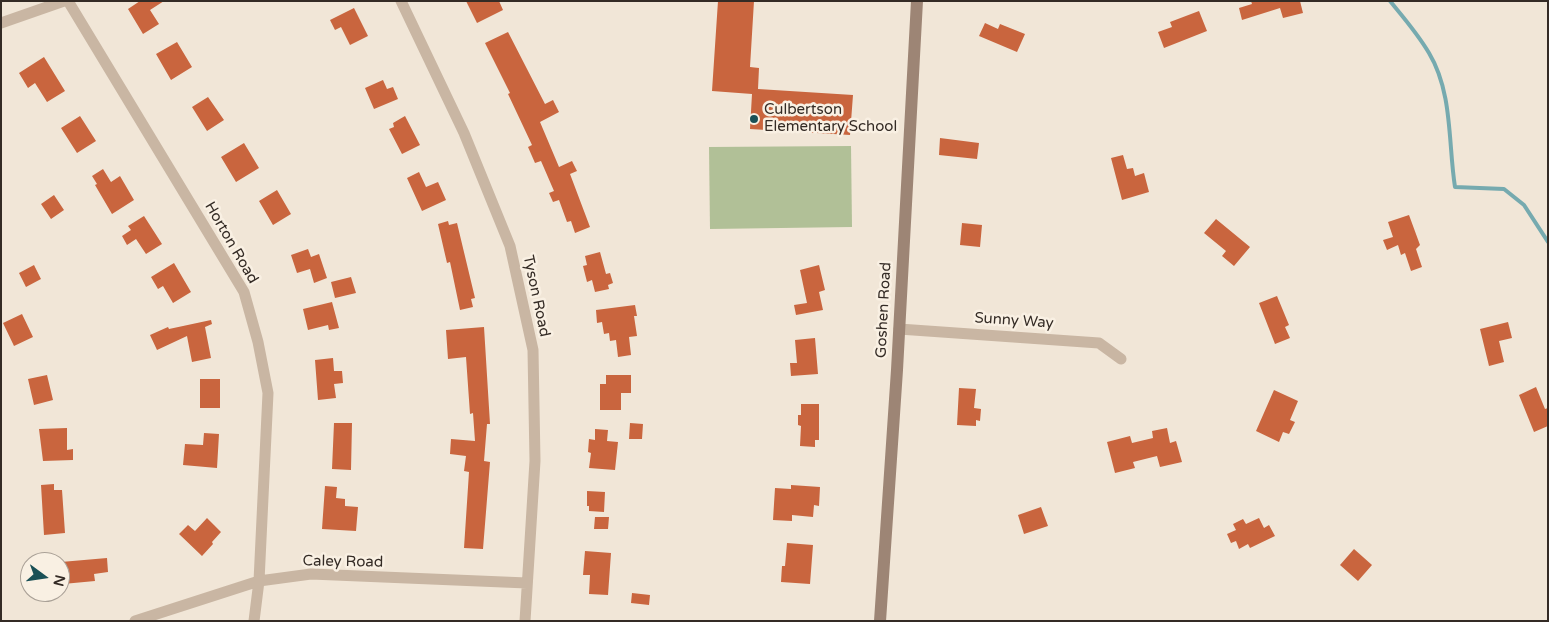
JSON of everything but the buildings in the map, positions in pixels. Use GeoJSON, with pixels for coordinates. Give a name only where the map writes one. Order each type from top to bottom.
{"type":"FeatureCollection","features":[{"type":"Feature","properties":{"kind":"street"},"geometry":{"type":"LineString","coordinates":[[1,22],[64,1]]}},
{"type":"Feature","properties":{"kind":"street","name":"Horton Road"},"geometry":{"type":"LineString","coordinates":[[68,1],[244,292],[258,342],[268,393],[259,581],[254,621]]}},
{"type":"Feature","properties":{"kind":"street","name":"Tyson Road"},"geometry":{"type":"LineString","coordinates":[[401,1],[464,134],[510,246],[531,340],[533,350],[535,461],[525,621]]}},
{"type":"Feature","properties":{"kind":"street","name":"Goshen Road"},"geometry":{"type":"LineString","coordinates":[[880,621],[899,329],[917,1]]}},
{"type":"Feature","properties":{"kind":"street","name":"Sunny Way"},"geometry":{"type":"LineString","coordinates":[[899,329],[1099,343],[1121,359]]}},
{"type":"Feature","properties":{"kind":"street","name":"Caley Road"},"geometry":{"type":"LineString","coordinates":[[135,621],[259,581],[312,574],[527,583]]}},
{"type":"Feature","properties":{"kind":"green space"},"geometry":{"type":"Polygon","coordinates":[[[851,146],[852,227],[710,229],[709,147],[851,146]]]}},
{"type":"Feature","properties":{"kind":"waterway"},"geometry":{"type":"LineString","coordinates":[[1390,1],[1411,26],[1437,68],[1446,101],[1455,187],[1504,189],[1524,205],[1548,242]]}},
{"type":"Feature","properties":{"kind":"place","name":"Culbertson Elementary School"},"geometry":{"type":"Point","coordinates":[754,119]}}]}
